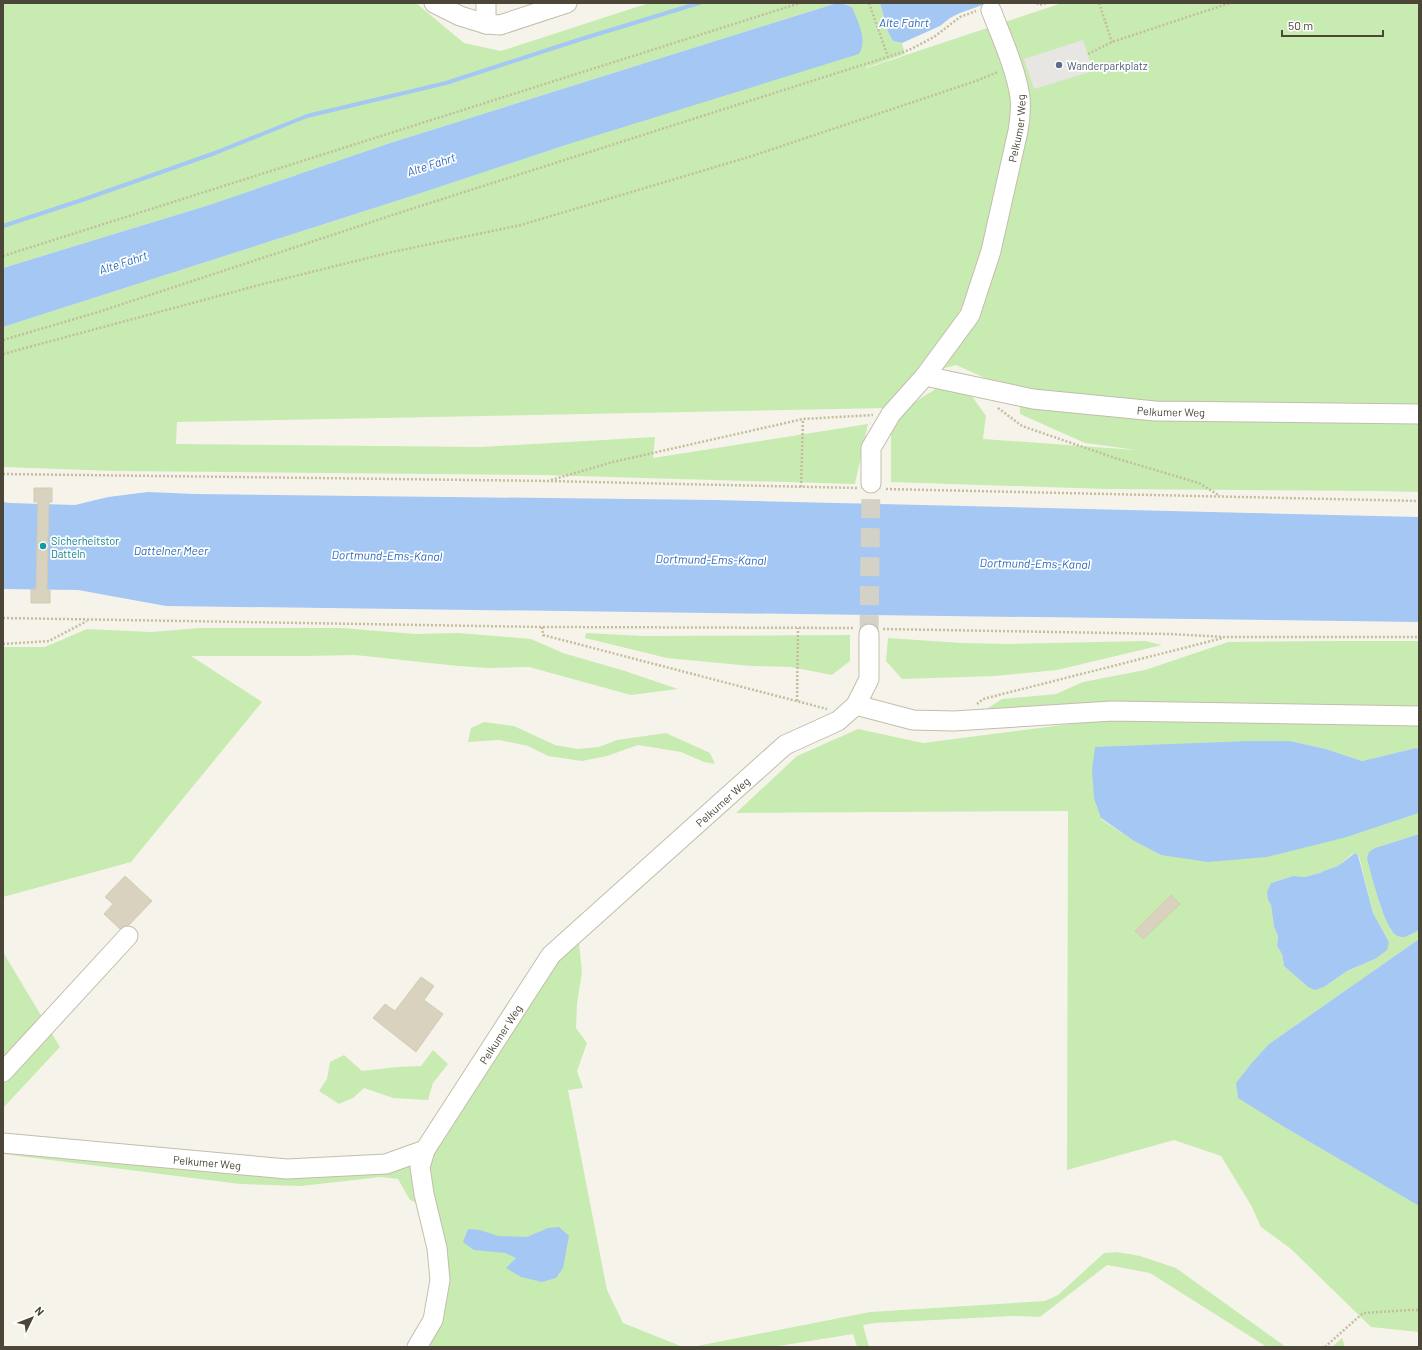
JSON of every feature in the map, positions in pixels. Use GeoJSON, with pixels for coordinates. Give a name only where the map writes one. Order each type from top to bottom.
{"type":"FeatureCollection","features":[{"type":"Feature","properties":{"kind":"street"},"geometry":{"type":"LineString","coordinates":[[434,3],[460,16],[486,24],[500,25],[567,3]]}},
{"type":"Feature","properties":{"kind":"street"},"geometry":{"type":"LineString","coordinates":[[486,3],[486,24]]}},
{"type":"Feature","properties":{"kind":"street","name":"Pelkumer Weg"},"geometry":{"type":"LineString","coordinates":[[872,487],[871,448],[891,414],[925,376],[970,315],[991,251],[1018,131],[1020,97],[1018,71],[987,9]]}},
{"type":"Feature","properties":{"kind":"street","name":"Pelkumer Weg"},"geometry":{"type":"LineString","coordinates":[[925,376],[1033,399],[1155,411],[1419,414]]}},
{"type":"Feature","properties":{"kind":"street","name":"Pelkumer Weg"},"geometry":{"type":"LineString","coordinates":[[3,1143],[287,1169],[386,1164],[425,1150],[551,955],[785,745],[838,721],[856,705],[869,679],[870,630]]}},
{"type":"Feature","properties":{"kind":"street"},"geometry":{"type":"LineString","coordinates":[[856,705],[913,720],[954,721],[1112,711],[1419,716]]}},
{"type":"Feature","properties":{"kind":"street"},"geometry":{"type":"LineString","coordinates":[[3,1072],[128,936]]}},
{"type":"Feature","properties":{"kind":"street"},"geometry":{"type":"LineString","coordinates":[[417,1347],[433,1320],[440,1280],[437,1248],[424,1194],[420,1168],[425,1150]]}},
{"type":"Feature","properties":{"kind":"path"},"geometry":{"type":"LineString","coordinates":[[3,256],[800,3]]}},
{"type":"Feature","properties":{"kind":"path"},"geometry":{"type":"LineString","coordinates":[[869,3],[888,57]]}},
{"type":"Feature","properties":{"kind":"path"},"geometry":{"type":"LineString","coordinates":[[1037,3],[1048,3]]}},
{"type":"Feature","properties":{"kind":"path"},"geometry":{"type":"LineString","coordinates":[[1100,3],[1112,42]]}},
{"type":"Feature","properties":{"kind":"path"},"geometry":{"type":"LineString","coordinates":[[1088,54],[1112,42],[1230,3]]}},
{"type":"Feature","properties":{"kind":"path"},"geometry":{"type":"LineString","coordinates":[[3,340],[95,313],[400,213],[909,50],[934,37],[960,17],[987,9]]}},
{"type":"Feature","properties":{"kind":"path"},"geometry":{"type":"LineString","coordinates":[[3,354],[369,257],[521,226],[752,156],[976,81],[1018,71]]}},
{"type":"Feature","properties":{"kind":"path"},"geometry":{"type":"LineString","coordinates":[[998,408],[1022,426],[1115,458],[1199,483],[1221,497]]}},
{"type":"Feature","properties":{"kind":"path"},"geometry":{"type":"LineString","coordinates":[[549,481],[613,462],[802,420],[891,414]]}},
{"type":"Feature","properties":{"kind":"path"},"geometry":{"type":"LineString","coordinates":[[801,487],[802,420]]}},
{"type":"Feature","properties":{"kind":"path"},"geometry":{"type":"LineString","coordinates":[[3,474],[872,487],[1419,501]]}},
{"type":"Feature","properties":{"kind":"path"},"geometry":{"type":"LineString","coordinates":[[3,618],[542,627],[798,628],[1170,634],[1225,637],[1419,637]]}},
{"type":"Feature","properties":{"kind":"path"},"geometry":{"type":"LineString","coordinates":[[3,644],[49,641],[89,620]]}},
{"type":"Feature","properties":{"kind":"path"},"geometry":{"type":"LineString","coordinates":[[542,627],[543,635],[827,709],[856,705]]}},
{"type":"Feature","properties":{"kind":"path"},"geometry":{"type":"LineString","coordinates":[[797,701],[798,628]]}},
{"type":"Feature","properties":{"kind":"path"},"geometry":{"type":"LineString","coordinates":[[954,721],[983,699],[1225,637]]}},
{"type":"Feature","properties":{"kind":"path"},"geometry":{"type":"LineString","coordinates":[[1325,1347],[1363,1313],[1419,1310]]}},
{"type":"Feature","properties":{"kind":"green space"},"geometry":{"type":"Polygon","coordinates":[[[3,3],[416,3],[464,43],[501,51],[649,3],[837,3],[390,143],[209,205],[3,268],[3,3]]]}},
{"type":"Feature","properties":{"kind":"green space"},"geometry":{"type":"Polygon","coordinates":[[[841,3],[880,3],[888,32],[893,41],[902,43],[905,54],[868,67],[866,65],[867,68],[1062,3],[1419,3],[1419,409],[1155,404],[1005,387],[956,365],[918,375],[888,408],[177,422],[176,444],[481,447],[655,437],[653,458],[868,424],[855,484],[542,475],[115,471],[3,467],[3,327],[572,143],[852,7],[841,3]]]}},
{"type":"Feature","properties":{"kind":"green space"},"geometry":{"type":"Polygon","coordinates":[[[941,386],[969,392],[986,416],[983,439],[1136,450],[1085,443],[1020,414],[1020,403],[1419,419],[1419,492],[1106,489],[891,482],[891,432],[894,425],[898,418],[911,405],[941,386]]]}},
{"type":"Feature","properties":{"kind":"green space"},"geometry":{"type":"Polygon","coordinates":[[[200,628],[342,628],[415,634],[458,633],[531,639],[563,653],[625,671],[678,689],[631,695],[529,667],[489,668],[458,666],[355,655],[191,656],[262,702],[131,862],[3,897],[3,647],[45,647],[87,629],[151,632],[200,628]]]}},
{"type":"Feature","properties":{"kind":"green space"},"geometry":{"type":"Polygon","coordinates":[[[586,633],[644,636],[850,635],[850,661],[832,675],[791,667],[751,666],[667,658],[585,638],[586,633]]]}},
{"type":"Feature","properties":{"kind":"green space"},"geometry":{"type":"Polygon","coordinates":[[[888,638],[961,643],[1009,644],[1145,641],[1162,645],[1057,670],[995,676],[902,679],[886,661],[888,638]]]}},
{"type":"Feature","properties":{"kind":"green space"},"geometry":{"type":"Polygon","coordinates":[[[1419,641],[1419,710],[985,710],[1002,699],[1056,694],[1083,682],[1145,670],[1228,642],[1419,641]]]}},
{"type":"Feature","properties":{"kind":"green space"},"geometry":{"type":"Polygon","coordinates":[[[1116,718],[1419,724],[1419,749],[1416,748],[1362,761],[1326,749],[1290,741],[1249,741],[1101,819],[1134,841],[1161,855],[1347,837],[1419,813],[1419,834],[1381,846],[1374,884],[1381,908],[1391,931],[1409,936],[1419,930],[1419,939],[1269,1044],[1286,1128],[1419,1206],[1419,1336],[1418,1332],[1371,1327],[1291,1249],[1261,1227],[1251,1205],[1221,1156],[1174,1140],[1067,1170],[1068,811],[736,813],[797,756],[858,729],[923,743],[1116,718]],[[1355,853],[1338,866],[1321,873],[1305,877],[1293,876],[1271,883],[1271,905],[1274,927],[1278,936],[1277,946],[1282,954],[1284,966],[1308,987],[1324,987],[1347,971],[1375,959],[1389,942],[1373,913],[1359,856],[1355,853]]]}},
{"type":"Feature","properties":{"kind":"green space"},"geometry":{"type":"Polygon","coordinates":[[[484,722],[514,726],[555,745],[578,749],[599,747],[617,740],[666,733],[710,753],[715,764],[704,762],[681,752],[638,745],[607,756],[582,761],[548,756],[528,746],[499,740],[468,742],[471,728],[484,722]]]}},
{"type":"Feature","properties":{"kind":"green space"},"geometry":{"type":"Polygon","coordinates":[[[579,943],[582,972],[577,1004],[576,1028],[587,1043],[577,1071],[583,1088],[568,1090],[607,1290],[623,1323],[683,1347],[422,1347],[438,1319],[426,1168],[436,1146],[552,960],[579,943]]]}},
{"type":"Feature","properties":{"kind":"green space"},"geometry":{"type":"Polygon","coordinates":[[[3,952],[60,1047],[3,1108],[3,952]]]}},
{"type":"Feature","properties":{"kind":"green space"},"geometry":{"type":"Polygon","coordinates":[[[433,1050],[448,1064],[433,1083],[428,1100],[393,1098],[364,1088],[353,1098],[339,1104],[319,1091],[327,1079],[330,1062],[344,1055],[362,1071],[421,1066],[433,1050]]]}},
{"type":"Feature","properties":{"kind":"green space"},"geometry":{"type":"Polygon","coordinates":[[[3,1148],[389,1168],[416,1166],[423,1206],[410,1200],[398,1179],[381,1177],[301,1186],[240,1184],[3,1154],[3,1148]]]}},
{"type":"Feature","properties":{"kind":"green space"},"geometry":{"type":"Polygon","coordinates":[[[1117,1252],[1140,1256],[1176,1268],[1286,1347],[1267,1347],[1150,1273],[1107,1265],[1040,1317],[1013,1316],[875,1323],[863,1325],[869,1347],[857,1347],[853,1334],[773,1347],[692,1347],[870,1312],[1045,1301],[1058,1295],[1104,1253],[1117,1252]]]}},
{"type":"Feature","properties":{"kind":"green space"},"geometry":{"type":"Polygon","coordinates":[[[1342,1338],[1345,1347],[1332,1347],[1342,1338]]]}},
{"type":"Feature","properties":{"kind":"shaded area","name":"Wanderparkplatz"},"geometry":{"type":"Polygon","coordinates":[[[1083,40],[1093,71],[1034,89],[1024,59],[1083,40]]]}},
{"type":"Feature","properties":{"kind":"water"},"geometry":{"type":"Polygon","coordinates":[[[837,3],[852,7],[861,30],[863,42],[859,54],[572,143],[3,327],[3,268],[209,205],[390,143],[837,3]]]}},
{"type":"Feature","properties":{"kind":"water","name":"Alte Fahrt"},"geometry":{"type":"Polygon","coordinates":[[[880,3],[988,3],[960,13],[950,18],[940,26],[902,43],[893,41],[888,32],[880,3]]]}},
{"type":"Feature","properties":{"kind":"water","name":"Dattelner Meer"},"geometry":{"type":"Polygon","coordinates":[[[148,492],[195,494],[715,500],[1419,517],[1419,622],[166,606],[78,590],[3,589],[3,502],[75,505],[108,497],[148,492]]]}},
{"type":"Feature","properties":{"kind":"water"},"geometry":{"type":"Polygon","coordinates":[[[1249,741],[1290,741],[1326,749],[1362,761],[1416,748],[1419,749],[1419,813],[1347,837],[1267,857],[1208,862],[1161,855],[1134,841],[1101,818],[1094,798],[1092,770],[1095,747],[1249,741]]]}},
{"type":"Feature","properties":{"kind":"water"},"geometry":{"type":"Polygon","coordinates":[[[1419,834],[1419,930],[1408,936],[1402,937],[1396,935],[1391,930],[1387,922],[1367,858],[1369,852],[1375,848],[1419,834]]]}},
{"type":"Feature","properties":{"kind":"water"},"geometry":{"type":"Polygon","coordinates":[[[1355,853],[1358,855],[1373,913],[1389,942],[1387,950],[1375,959],[1347,971],[1324,987],[1315,990],[1308,987],[1284,966],[1282,954],[1277,946],[1278,936],[1274,927],[1271,905],[1268,900],[1267,892],[1271,883],[1293,876],[1305,877],[1320,873],[1338,866],[1355,853]]]}},
{"type":"Feature","properties":{"kind":"water"},"geometry":{"type":"Polygon","coordinates":[[[1419,939],[1419,1206],[1238,1098],[1236,1083],[1269,1044],[1419,939]]]}},
{"type":"Feature","properties":{"kind":"water"},"geometry":{"type":"Polygon","coordinates":[[[559,1227],[569,1236],[563,1268],[556,1278],[542,1282],[521,1277],[506,1268],[516,1258],[505,1253],[474,1250],[463,1242],[468,1229],[480,1230],[498,1236],[527,1237],[548,1228],[559,1227]]]}},
{"type":"Feature","properties":{"kind":"building","name":"Sicherheitstor Datteln"},"geometry":{"type":"Polygon","coordinates":[[[34,488],[52,488],[52,502],[49,502],[47,590],[50,590],[50,603],[31,603],[31,589],[36,589],[38,502],[34,502],[34,488]]]}},
{"type":"Feature","properties":{"kind":"building"},"geometry":{"type":"Polygon","coordinates":[[[125,876],[152,901],[129,925],[120,929],[104,914],[113,904],[105,897],[125,876]]]}},
{"type":"Feature","properties":{"kind":"building"},"geometry":{"type":"Polygon","coordinates":[[[1171,895],[1180,904],[1143,939],[1135,931],[1171,895]]]}},
{"type":"Feature","properties":{"kind":"building"},"geometry":{"type":"Polygon","coordinates":[[[421,977],[434,986],[424,1000],[443,1014],[416,1052],[373,1018],[385,1004],[395,1011],[421,977]]]}},
{"type":"Feature","properties":{"kind":"waterway"},"geometry":{"type":"LineString","coordinates":[[3,226],[215,153],[307,116],[446,83],[699,3]]}},
{"type":"Feature","properties":{"kind":"tunnel"},"geometry":{"type":"LineString","coordinates":[[869,634],[871,483]]}},
{"type":"Feature","properties":{"kind":"place","name":"Wanderparkplatz"},"geometry":{"type":"Point","coordinates":[1059,65]}},
{"type":"Feature","properties":{"kind":"place","name":"Sicherheitstor Datteln"},"geometry":{"type":"Point","coordinates":[43,546]}},
{"type":"Feature","properties":{"kind":"water label","name":"Dortmund-Ems-Kanal"},"geometry":{"type":"Point","coordinates":[387,555]}},
{"type":"Feature","properties":{"kind":"water label","name":"Dortmund-Ems-Kanal"},"geometry":{"type":"Point","coordinates":[711,559]}},
{"type":"Feature","properties":{"kind":"water label","name":"Dortmund-Ems-Kanal"},"geometry":{"type":"Point","coordinates":[1035,563]}}]}
